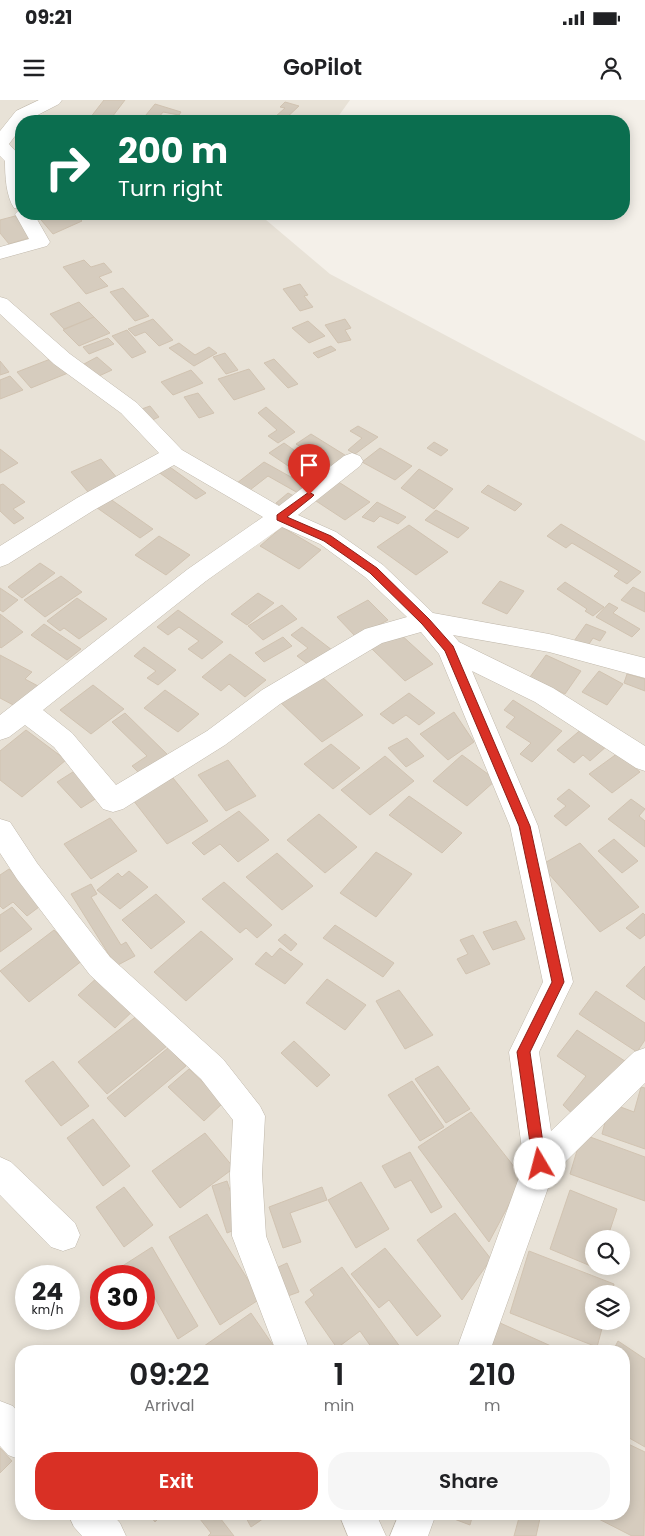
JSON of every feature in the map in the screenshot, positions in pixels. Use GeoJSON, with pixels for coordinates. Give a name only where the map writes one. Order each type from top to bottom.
{"type":"FeatureCollection","features":[{"type":"Feature","properties":{"kind":"street"},"geometry":{"type":"LineString","coordinates":[[21,115],[53,100]]}},
{"type":"Feature","properties":{"kind":"street"},"geometry":{"type":"LineString","coordinates":[[15,124],[0,144],[14,160],[15,179]]}},
{"type":"Feature","properties":{"kind":"street"},"geometry":{"type":"LineString","coordinates":[[0,253],[40,242],[28,220]]}},
{"type":"Feature","properties":{"kind":"street"},"geometry":{"type":"LineString","coordinates":[[0,303],[62,359],[129,408],[174,456],[280,517],[328,538],[374,571],[426,621],[450,649],[524,826],[558,982],[524,1052],[540,1164]]}},
{"type":"Feature","properties":{"kind":"street"},"geometry":{"type":"LineString","coordinates":[[0,558],[54,522],[117,484],[174,456]]}},
{"type":"Feature","properties":{"kind":"street"},"geometry":{"type":"LineString","coordinates":[[0,730],[197,575],[280,517],[352,461]]}},
{"type":"Feature","properties":{"kind":"street"},"geometry":{"type":"LineString","coordinates":[[25,710],[63,740],[113,801],[216,738],[271,697],[374,636],[426,621],[549,642],[645,668]]}},
{"type":"Feature","properties":{"kind":"street"},"geometry":{"type":"LineString","coordinates":[[450,649],[544,695],[645,760]]}},
{"type":"Feature","properties":{"kind":"street"},"geometry":{"type":"LineString","coordinates":[[0,830],[26,871],[100,966],[212,1069],[249,1116],[246,1174],[249,1236],[291,1345]]}},
{"type":"Feature","properties":{"kind":"street"},"geometry":{"type":"LineString","coordinates":[[475,1345],[540,1164],[645,1062]]}},
{"type":"Feature","properties":{"kind":"street"},"geometry":{"type":"LineString","coordinates":[[0,1172],[63,1235]]}},
{"type":"Feature","properties":{"kind":"street"},"geometry":{"type":"LineString","coordinates":[[0,1419],[15,1435]]}},
{"type":"Feature","properties":{"kind":"street"},"geometry":{"type":"LineString","coordinates":[[93,1520],[108,1536]]}},
{"type":"Feature","properties":{"kind":"street"},"geometry":{"type":"LineString","coordinates":[[360,1520],[367,1536]]}},
{"type":"Feature","properties":{"kind":"street"},"geometry":{"type":"LineString","coordinates":[[409,1536],[415,1520]]}},
{"type":"Feature","properties":{"kind":"shaded area"},"geometry":{"type":"Polygon","coordinates":[[[0,100],[350,100],[339,115],[15,115],[15,220],[266,220],[330,274],[645,441],[645,1536],[0,1536],[0,100]]]}},
{"type":"Feature","properties":{"kind":"building"},"geometry":{"type":"Polygon","coordinates":[[[104,100],[125,100],[114,115],[92,115],[104,100]]]}},
{"type":"Feature","properties":{"kind":"building"},"geometry":{"type":"Polygon","coordinates":[[[285,102],[299,106],[289,115],[277,115],[285,108],[280,107],[285,102]]]}},
{"type":"Feature","properties":{"kind":"building"},"geometry":{"type":"Polygon","coordinates":[[[155,104],[181,112],[179,115],[163,112],[161,115],[146,115],[155,104]]]}},
{"type":"Feature","properties":{"kind":"building"},"geometry":{"type":"Polygon","coordinates":[[[15,216],[15,220],[18,220],[32,237],[9,244],[0,233],[0,220],[15,216]]]}},
{"type":"Feature","properties":{"kind":"building"},"geometry":{"type":"Polygon","coordinates":[[[41,220],[82,221],[53,234],[41,220]]]}},
{"type":"Feature","properties":{"kind":"building"},"geometry":{"type":"Polygon","coordinates":[[[84,260],[91,267],[104,263],[112,272],[99,277],[108,286],[86,294],[63,267],[84,260]]]}},
{"type":"Feature","properties":{"kind":"building"},"geometry":{"type":"Polygon","coordinates":[[[300,284],[308,295],[304,296],[313,307],[300,311],[283,289],[300,284]]]}},
{"type":"Feature","properties":{"kind":"building"},"geometry":{"type":"Polygon","coordinates":[[[123,288],[149,316],[135,321],[110,292],[123,288]]]}},
{"type":"Feature","properties":{"kind":"building"},"geometry":{"type":"Polygon","coordinates":[[[79,302],[94,317],[64,329],[50,314],[79,302]]]}},
{"type":"Feature","properties":{"kind":"building"},"geometry":{"type":"Polygon","coordinates":[[[94,317],[110,333],[79,346],[63,330],[94,317]]]}},
{"type":"Feature","properties":{"kind":"building"},"geometry":{"type":"Polygon","coordinates":[[[153,319],[173,340],[159,346],[145,332],[135,336],[128,329],[153,319]]]}},
{"type":"Feature","properties":{"kind":"building"},"geometry":{"type":"Polygon","coordinates":[[[345,319],[351,328],[345,330],[351,340],[338,343],[325,325],[345,319]]]}},
{"type":"Feature","properties":{"kind":"building"},"geometry":{"type":"Polygon","coordinates":[[[308,321],[325,336],[309,343],[292,328],[308,321]]]}},
{"type":"Feature","properties":{"kind":"building"},"geometry":{"type":"Polygon","coordinates":[[[127,330],[146,352],[132,358],[112,336],[127,330]]]}},
{"type":"Feature","properties":{"kind":"building"},"geometry":{"type":"Polygon","coordinates":[[[108,338],[114,344],[89,354],[83,347],[108,338]]]}},
{"type":"Feature","properties":{"kind":"building"},"geometry":{"type":"Polygon","coordinates":[[[179,343],[195,355],[209,347],[217,353],[194,366],[169,348],[179,343]]]}},
{"type":"Feature","properties":{"kind":"building"},"geometry":{"type":"Polygon","coordinates":[[[331,346],[336,350],[318,358],[313,353],[331,346]]]}},
{"type":"Feature","properties":{"kind":"building"},"geometry":{"type":"Polygon","coordinates":[[[225,353],[238,370],[226,374],[213,357],[225,353]]]}},
{"type":"Feature","properties":{"kind":"building"},"geometry":{"type":"Polygon","coordinates":[[[97,357],[112,370],[99,376],[84,364],[97,357]]]}},
{"type":"Feature","properties":{"kind":"building"},"geometry":{"type":"Polygon","coordinates":[[[53,358],[68,373],[31,388],[17,372],[53,358]]]}},
{"type":"Feature","properties":{"kind":"building"},"geometry":{"type":"Polygon","coordinates":[[[274,359],[298,384],[288,388],[264,363],[274,359]]]}},
{"type":"Feature","properties":{"kind":"building"},"geometry":{"type":"Polygon","coordinates":[[[0,361],[9,372],[0,375],[0,361]]]}},
{"type":"Feature","properties":{"kind":"building"},"geometry":{"type":"Polygon","coordinates":[[[249,369],[265,389],[234,400],[218,379],[249,369]]]}},
{"type":"Feature","properties":{"kind":"building"},"geometry":{"type":"Polygon","coordinates":[[[191,370],[203,383],[173,395],[161,382],[191,370]]]}},
{"type":"Feature","properties":{"kind":"building"},"geometry":{"type":"Polygon","coordinates":[[[10,376],[23,390],[0,399],[0,380],[10,376]]]}},
{"type":"Feature","properties":{"kind":"building"},"geometry":{"type":"Polygon","coordinates":[[[198,393],[214,413],[199,418],[184,397],[198,393]]]}},
{"type":"Feature","properties":{"kind":"building"},"geometry":{"type":"Polygon","coordinates":[[[150,406],[159,417],[148,422],[139,410],[150,406]]]}},
{"type":"Feature","properties":{"kind":"building"},"geometry":{"type":"Polygon","coordinates":[[[266,407],[295,432],[278,443],[268,436],[277,430],[258,413],[266,407]]]}},
{"type":"Feature","properties":{"kind":"building"},"geometry":{"type":"Polygon","coordinates":[[[358,426],[378,437],[355,454],[348,450],[362,438],[350,431],[358,426]]]}},
{"type":"Feature","properties":{"kind":"building"},"geometry":{"type":"Polygon","coordinates":[[[311,434],[348,457],[334,467],[296,444],[311,434]]]}},
{"type":"Feature","properties":{"kind":"building"},"geometry":{"type":"Polygon","coordinates":[[[434,442],[448,450],[441,456],[427,448],[434,442]]]}},
{"type":"Feature","properties":{"kind":"building"},"geometry":{"type":"Polygon","coordinates":[[[284,443],[301,455],[297,458],[313,469],[303,476],[269,453],[284,443]]]}},
{"type":"Feature","properties":{"kind":"building"},"geometry":{"type":"Polygon","coordinates":[[[380,448],[412,466],[395,480],[362,462],[380,448]]]}},
{"type":"Feature","properties":{"kind":"building"},"geometry":{"type":"Polygon","coordinates":[[[0,449],[18,463],[0,473],[0,449]]]}},
{"type":"Feature","properties":{"kind":"building"},"geometry":{"type":"Polygon","coordinates":[[[101,459],[118,479],[88,492],[71,472],[101,459]]]}},
{"type":"Feature","properties":{"kind":"building"},"geometry":{"type":"Polygon","coordinates":[[[264,462],[307,486],[298,493],[268,476],[250,490],[237,483],[264,462]]]}},
{"type":"Feature","properties":{"kind":"building"},"geometry":{"type":"Polygon","coordinates":[[[167,465],[206,493],[196,499],[157,471],[167,465]]]}},
{"type":"Feature","properties":{"kind":"building"},"geometry":{"type":"Polygon","coordinates":[[[419,469],[453,489],[434,509],[401,488],[419,469]]]}},
{"type":"Feature","properties":{"kind":"building"},"geometry":{"type":"Polygon","coordinates":[[[337,481],[370,502],[345,520],[313,499],[337,481]]]}},
{"type":"Feature","properties":{"kind":"building"},"geometry":{"type":"Polygon","coordinates":[[[3,484],[25,502],[13,509],[24,518],[14,524],[0,511],[0,485],[3,484]]]}},
{"type":"Feature","properties":{"kind":"building"},"geometry":{"type":"Polygon","coordinates":[[[488,485],[522,504],[515,511],[481,492],[488,485]]]}},
{"type":"Feature","properties":{"kind":"building"},"geometry":{"type":"Polygon","coordinates":[[[288,493],[296,497],[285,508],[276,503],[288,493]]]}},
{"type":"Feature","properties":{"kind":"building"},"geometry":{"type":"Polygon","coordinates":[[[106,496],[153,529],[140,538],[93,505],[106,496]]]}},
{"type":"Feature","properties":{"kind":"building"},"geometry":{"type":"Polygon","coordinates":[[[377,502],[406,517],[398,524],[380,516],[374,522],[362,517],[377,502]]]}},
{"type":"Feature","properties":{"kind":"building"},"geometry":{"type":"Polygon","coordinates":[[[436,510],[469,528],[458,538],[425,520],[436,510]]]}},
{"type":"Feature","properties":{"kind":"building"},"geometry":{"type":"Polygon","coordinates":[[[561,524],[641,572],[627,584],[614,576],[619,571],[572,543],[566,548],[547,536],[561,524]]]}},
{"type":"Feature","properties":{"kind":"building"},"geometry":{"type":"Polygon","coordinates":[[[409,525],[448,552],[416,575],[377,547],[409,525]]]}},
{"type":"Feature","properties":{"kind":"building"},"geometry":{"type":"Polygon","coordinates":[[[282,527],[321,550],[299,569],[260,546],[282,527]]]}},
{"type":"Feature","properties":{"kind":"building"},"geometry":{"type":"Polygon","coordinates":[[[159,536],[190,555],[166,575],[135,555],[159,536]]]}},
{"type":"Feature","properties":{"kind":"building"},"geometry":{"type":"Polygon","coordinates":[[[40,563],[55,573],[22,598],[8,587],[40,563]]]}},
{"type":"Feature","properties":{"kind":"building"},"geometry":{"type":"Polygon","coordinates":[[[61,576],[82,592],[45,617],[24,600],[61,576]]]}},
{"type":"Feature","properties":{"kind":"building"},"geometry":{"type":"Polygon","coordinates":[[[500,581],[524,591],[507,614],[482,603],[500,581]]]}},
{"type":"Feature","properties":{"kind":"building"},"geometry":{"type":"Polygon","coordinates":[[[565,582],[604,607],[593,616],[585,611],[587,609],[557,589],[565,582]]]}},
{"type":"Feature","properties":{"kind":"building"},"geometry":{"type":"Polygon","coordinates":[[[633,587],[645,593],[645,612],[621,600],[633,587]]]}},
{"type":"Feature","properties":{"kind":"building"},"geometry":{"type":"Polygon","coordinates":[[[0,588],[18,600],[3,612],[0,610],[0,588]]]}},
{"type":"Feature","properties":{"kind":"building"},"geometry":{"type":"Polygon","coordinates":[[[258,593],[274,603],[247,625],[231,614],[258,593]]]}},
{"type":"Feature","properties":{"kind":"building"},"geometry":{"type":"Polygon","coordinates":[[[77,598],[107,619],[79,639],[64,628],[60,631],[47,621],[77,598]]]}},
{"type":"Feature","properties":{"kind":"building"},"geometry":{"type":"Polygon","coordinates":[[[368,600],[388,620],[356,637],[337,617],[368,600]]]}},
{"type":"Feature","properties":{"kind":"building"},"geometry":{"type":"Polygon","coordinates":[[[609,603],[618,608],[613,613],[640,629],[632,637],[596,617],[609,603]]]}},
{"type":"Feature","properties":{"kind":"building"},"geometry":{"type":"Polygon","coordinates":[[[282,605],[297,619],[263,640],[248,626],[282,605]]]}},
{"type":"Feature","properties":{"kind":"building"},"geometry":{"type":"Polygon","coordinates":[[[178,610],[223,642],[202,659],[188,649],[199,641],[179,627],[168,635],[157,627],[178,610]]]}},
{"type":"Feature","properties":{"kind":"building"},"geometry":{"type":"Polygon","coordinates":[[[0,614],[23,632],[1,648],[0,647],[0,614]]]}},
{"type":"Feature","properties":{"kind":"building"},"geometry":{"type":"Polygon","coordinates":[[[44,624],[81,649],[67,660],[31,635],[44,624]]]}},
{"type":"Feature","properties":{"kind":"building"},"geometry":{"type":"Polygon","coordinates":[[[586,624],[606,632],[600,641],[593,638],[587,647],[574,641],[586,624]]]}},
{"type":"Feature","properties":{"kind":"building"},"geometry":{"type":"Polygon","coordinates":[[[302,627],[332,650],[310,666],[297,656],[308,648],[291,635],[302,627]]]}},
{"type":"Feature","properties":{"kind":"building"},"geometry":{"type":"Polygon","coordinates":[[[398,632],[433,664],[405,681],[371,648],[398,632]]]}},
{"type":"Feature","properties":{"kind":"building"},"geometry":{"type":"Polygon","coordinates":[[[283,637],[292,646],[264,662],[255,653],[283,637]]]}},
{"type":"Feature","properties":{"kind":"building"},"geometry":{"type":"Polygon","coordinates":[[[144,647],[176,670],[158,685],[147,678],[156,671],[134,656],[144,647]]]}},
{"type":"Feature","properties":{"kind":"building"},"geometry":{"type":"Polygon","coordinates":[[[230,654],[266,680],[245,697],[229,684],[221,691],[202,677],[230,654]]]}},
{"type":"Feature","properties":{"kind":"building"},"geometry":{"type":"Polygon","coordinates":[[[0,655],[32,672],[25,679],[38,686],[17,707],[0,698],[0,655]]]}},
{"type":"Feature","properties":{"kind":"building"},"geometry":{"type":"Polygon","coordinates":[[[546,655],[581,671],[565,694],[530,677],[546,655]]]}},
{"type":"Feature","properties":{"kind":"building"},"geometry":{"type":"Polygon","coordinates":[[[599,671],[623,684],[607,705],[582,692],[599,671]]]}},
{"type":"Feature","properties":{"kind":"building"},"geometry":{"type":"Polygon","coordinates":[[[627,674],[645,679],[645,691],[624,683],[627,674]]]}},
{"type":"Feature","properties":{"kind":"building"},"geometry":{"type":"Polygon","coordinates":[[[320,675],[363,715],[322,742],[279,701],[320,675]]]}},
{"type":"Feature","properties":{"kind":"building"},"geometry":{"type":"Polygon","coordinates":[[[93,685],[124,709],[91,734],[60,710],[93,685]]]}},
{"type":"Feature","properties":{"kind":"building"},"geometry":{"type":"Polygon","coordinates":[[[165,690],[199,714],[178,732],[144,708],[165,690]]]}},
{"type":"Feature","properties":{"kind":"building"},"geometry":{"type":"Polygon","coordinates":[[[409,693],[435,713],[419,725],[406,715],[393,724],[380,714],[409,693]]]}},
{"type":"Feature","properties":{"kind":"building"},"geometry":{"type":"Polygon","coordinates":[[[513,700],[562,731],[532,762],[520,754],[531,743],[506,727],[515,717],[504,710],[513,700]]]}},
{"type":"Feature","properties":{"kind":"building"},"geometry":{"type":"Polygon","coordinates":[[[454,712],[474,742],[448,760],[420,734],[454,712]]]}},
{"type":"Feature","properties":{"kind":"building"},"geometry":{"type":"Polygon","coordinates":[[[125,713],[170,757],[142,776],[132,766],[147,756],[112,722],[125,713]]]}},
{"type":"Feature","properties":{"kind":"building"},"geometry":{"type":"Polygon","coordinates":[[[584,727],[608,745],[590,761],[583,755],[574,763],[557,750],[584,727]]]}},
{"type":"Feature","properties":{"kind":"building"},"geometry":{"type":"Polygon","coordinates":[[[26,730],[66,760],[22,797],[0,780],[0,751],[26,730]]]}},
{"type":"Feature","properties":{"kind":"building"},"geometry":{"type":"Polygon","coordinates":[[[407,738],[424,756],[406,767],[388,748],[407,738]]]}},
{"type":"Feature","properties":{"kind":"building"},"geometry":{"type":"Polygon","coordinates":[[[331,744],[360,768],[333,789],[304,764],[331,744]]]}},
{"type":"Feature","properties":{"kind":"building"},"geometry":{"type":"Polygon","coordinates":[[[618,753],[640,772],[612,793],[589,774],[618,753]]]}},
{"type":"Feature","properties":{"kind":"building"},"geometry":{"type":"Polygon","coordinates":[[[462,755],[496,780],[467,806],[433,781],[462,755]]]}},
{"type":"Feature","properties":{"kind":"building"},"geometry":{"type":"Polygon","coordinates":[[[385,756],[414,781],[370,815],[341,790],[385,756]]]}},
{"type":"Feature","properties":{"kind":"building"},"geometry":{"type":"Polygon","coordinates":[[[228,760],[256,796],[226,811],[198,775],[228,760]]]}},
{"type":"Feature","properties":{"kind":"building"},"geometry":{"type":"Polygon","coordinates":[[[76,770],[100,796],[81,808],[57,782],[76,770]]]}},
{"type":"Feature","properties":{"kind":"building"},"geometry":{"type":"Polygon","coordinates":[[[173,778],[208,821],[167,844],[133,800],[173,778]]]}},
{"type":"Feature","properties":{"kind":"building"},"geometry":{"type":"Polygon","coordinates":[[[569,789],[590,806],[566,826],[554,816],[566,806],[557,799],[569,789]]]}},
{"type":"Feature","properties":{"kind":"building"},"geometry":{"type":"Polygon","coordinates":[[[409,796],[462,833],[442,853],[389,815],[409,796]]]}},
{"type":"Feature","properties":{"kind":"building"},"geometry":{"type":"Polygon","coordinates":[[[631,799],[645,809],[639,816],[645,821],[645,847],[608,819],[631,799]]]}},
{"type":"Feature","properties":{"kind":"building"},"geometry":{"type":"Polygon","coordinates":[[[239,811],[269,840],[238,862],[220,844],[204,855],[192,843],[239,811]]]}},
{"type":"Feature","properties":{"kind":"building"},"geometry":{"type":"Polygon","coordinates":[[[319,814],[357,847],[325,873],[287,840],[319,814]]]}},
{"type":"Feature","properties":{"kind":"building"},"geometry":{"type":"Polygon","coordinates":[[[110,818],[137,851],[91,879],[64,844],[110,818]]]}},
{"type":"Feature","properties":{"kind":"building"},"geometry":{"type":"Polygon","coordinates":[[[614,839],[638,861],[622,873],[598,851],[614,839]]]}},
{"type":"Feature","properties":{"kind":"building"},"geometry":{"type":"Polygon","coordinates":[[[580,843],[639,907],[600,932],[541,865],[580,843]]]}},
{"type":"Feature","properties":{"kind":"building"},"geometry":{"type":"Polygon","coordinates":[[[376,852],[412,874],[376,917],[340,893],[376,852]]]}},
{"type":"Feature","properties":{"kind":"building"},"geometry":{"type":"Polygon","coordinates":[[[277,853],[313,886],[282,910],[246,877],[277,853]]]}},
{"type":"Feature","properties":{"kind":"building"},"geometry":{"type":"Polygon","coordinates":[[[9,869],[43,904],[27,916],[13,902],[3,909],[0,906],[0,875],[9,869]]]}},
{"type":"Feature","properties":{"kind":"building"},"geometry":{"type":"Polygon","coordinates":[[[129,871],[148,887],[120,909],[97,890],[118,873],[122,877],[129,871]]]}},
{"type":"Feature","properties":{"kind":"building"},"geometry":{"type":"Polygon","coordinates":[[[224,882],[272,925],[257,938],[246,928],[240,933],[202,899],[224,882]]]}},
{"type":"Feature","properties":{"kind":"building"},"geometry":{"type":"Polygon","coordinates":[[[91,884],[97,894],[91,897],[121,945],[126,942],[135,956],[116,966],[71,894],[91,884]]]}},
{"type":"Feature","properties":{"kind":"building"},"geometry":{"type":"Polygon","coordinates":[[[156,894],[185,922],[151,949],[122,920],[156,894]]]}},
{"type":"Feature","properties":{"kind":"building"},"geometry":{"type":"Polygon","coordinates":[[[12,907],[32,929],[0,952],[0,915],[12,907]]]}},
{"type":"Feature","properties":{"kind":"building"},"geometry":{"type":"Polygon","coordinates":[[[643,913],[645,915],[645,935],[640,939],[626,928],[643,913]]]}},
{"type":"Feature","properties":{"kind":"building"},"geometry":{"type":"Polygon","coordinates":[[[516,921],[525,939],[493,950],[483,932],[516,921]]]}},
{"type":"Feature","properties":{"kind":"building"},"geometry":{"type":"Polygon","coordinates":[[[335,925],[394,963],[383,977],[323,938],[335,925]]]}},
{"type":"Feature","properties":{"kind":"building"},"geometry":{"type":"Polygon","coordinates":[[[54,930],[83,960],[29,1002],[0,971],[54,930]]]}},
{"type":"Feature","properties":{"kind":"building"},"geometry":{"type":"Polygon","coordinates":[[[201,931],[233,959],[186,1001],[154,972],[201,931]]]}},
{"type":"Feature","properties":{"kind":"building"},"geometry":{"type":"Polygon","coordinates":[[[285,934],[297,944],[291,951],[278,940],[285,934]]]}},
{"type":"Feature","properties":{"kind":"building"},"geometry":{"type":"Polygon","coordinates":[[[473,935],[490,964],[466,974],[457,959],[468,954],[460,940],[473,935]]]}},
{"type":"Feature","properties":{"kind":"building"},"geometry":{"type":"Polygon","coordinates":[[[280,948],[303,964],[285,984],[255,964],[266,952],[272,957],[280,948]]]}},
{"type":"Feature","properties":{"kind":"building"},"geometry":{"type":"Polygon","coordinates":[[[645,966],[645,1000],[626,986],[645,966]]]}},
{"type":"Feature","properties":{"kind":"building"},"geometry":{"type":"Polygon","coordinates":[[[99,976],[136,1008],[115,1028],[78,995],[99,976]]]}},
{"type":"Feature","properties":{"kind":"building"},"geometry":{"type":"Polygon","coordinates":[[[327,979],[366,1005],[345,1030],[306,1003],[327,979]]]}},
{"type":"Feature","properties":{"kind":"building"},"geometry":{"type":"Polygon","coordinates":[[[399,990],[433,1035],[405,1049],[376,1001],[399,990]]]}},
{"type":"Feature","properties":{"kind":"building"},"geometry":{"type":"Polygon","coordinates":[[[596,991],[645,1023],[645,1040],[637,1052],[579,1014],[596,991]]]}},
{"type":"Feature","properties":{"kind":"building"},"geometry":{"type":"Polygon","coordinates":[[[138,1015],[167,1046],[107,1094],[78,1062],[138,1015]]]}},
{"type":"Feature","properties":{"kind":"building"},"geometry":{"type":"Polygon","coordinates":[[[577,1030],[631,1065],[579,1120],[563,1105],[586,1076],[557,1056],[577,1030]]]}},
{"type":"Feature","properties":{"kind":"building"},"geometry":{"type":"Polygon","coordinates":[[[294,1041],[330,1075],[317,1087],[281,1053],[294,1041]]]}},
{"type":"Feature","properties":{"kind":"building"},"geometry":{"type":"Polygon","coordinates":[[[168,1048],[186,1066],[125,1117],[107,1098],[168,1048]]]}},
{"type":"Feature","properties":{"kind":"building"},"geometry":{"type":"Polygon","coordinates":[[[53,1061],[89,1106],[61,1126],[25,1081],[53,1061]]]}},
{"type":"Feature","properties":{"kind":"building"},"geometry":{"type":"Polygon","coordinates":[[[438,1066],[470,1109],[446,1123],[415,1079],[438,1066]]]}},
{"type":"Feature","properties":{"kind":"building"},"geometry":{"type":"Polygon","coordinates":[[[189,1069],[224,1102],[204,1121],[168,1087],[189,1069]]]}},
{"type":"Feature","properties":{"kind":"building"},"geometry":{"type":"Polygon","coordinates":[[[412,1081],[444,1127],[420,1141],[388,1095],[412,1081]]]}},
{"type":"Feature","properties":{"kind":"building"},"geometry":{"type":"Polygon","coordinates":[[[641,1087],[645,1088],[645,1149],[602,1134],[610,1103],[634,1112],[641,1087]]]}},
{"type":"Feature","properties":{"kind":"building"},"geometry":{"type":"Polygon","coordinates":[[[471,1112],[523,1178],[489,1242],[418,1147],[471,1112]]]}},
{"type":"Feature","properties":{"kind":"building"},"geometry":{"type":"Polygon","coordinates":[[[93,1119],[130,1166],[103,1186],[67,1138],[93,1119]]]}},
{"type":"Feature","properties":{"kind":"building"},"geometry":{"type":"Polygon","coordinates":[[[205,1133],[234,1168],[180,1208],[152,1171],[205,1133]]]}},
{"type":"Feature","properties":{"kind":"building"},"geometry":{"type":"Polygon","coordinates":[[[582,1134],[645,1157],[645,1201],[570,1174],[582,1134]]]}},
{"type":"Feature","properties":{"kind":"building"},"geometry":{"type":"Polygon","coordinates":[[[410,1152],[442,1207],[431,1213],[411,1180],[395,1188],[382,1166],[410,1152]]]}},
{"type":"Feature","properties":{"kind":"building"},"geometry":{"type":"Polygon","coordinates":[[[227,1181],[242,1227],[227,1233],[212,1186],[227,1181]]]}},
{"type":"Feature","properties":{"kind":"building"},"geometry":{"type":"Polygon","coordinates":[[[361,1182],[389,1229],[356,1248],[328,1200],[361,1182]]]}},
{"type":"Feature","properties":{"kind":"building"},"geometry":{"type":"Polygon","coordinates":[[[124,1187],[153,1225],[124,1247],[96,1207],[124,1187]]]}},
{"type":"Feature","properties":{"kind":"building"},"geometry":{"type":"Polygon","coordinates":[[[322,1187],[327,1200],[290,1213],[301,1242],[283,1248],[269,1207],[322,1187]]]}},
{"type":"Feature","properties":{"kind":"building"},"geometry":{"type":"Polygon","coordinates":[[[570,1190],[617,1209],[610,1230],[585,1230],[585,1264],[550,1249],[570,1190]]]}},
{"type":"Feature","properties":{"kind":"building"},"geometry":{"type":"Polygon","coordinates":[[[455,1213],[491,1259],[462,1300],[417,1240],[455,1213]]]}},
{"type":"Feature","properties":{"kind":"building"},"geometry":{"type":"Polygon","coordinates":[[[207,1214],[260,1299],[220,1325],[169,1237],[207,1214]]]}},
{"type":"Feature","properties":{"kind":"building"},"geometry":{"type":"Polygon","coordinates":[[[152,1247],[198,1326],[178,1339],[155,1298],[155,1265],[124,1265],[152,1247]]]}},
{"type":"Feature","properties":{"kind":"building"},"geometry":{"type":"Polygon","coordinates":[[[385,1248],[441,1316],[417,1336],[389,1300],[379,1308],[351,1274],[385,1248]]]}},
{"type":"Feature","properties":{"kind":"building"},"geometry":{"type":"Polygon","coordinates":[[[529,1251],[585,1273],[585,1275],[591,1275],[614,1284],[585,1285],[585,1330],[602,1330],[598,1345],[592,1345],[510,1313],[529,1251]]]}},
{"type":"Feature","properties":{"kind":"building"},"geometry":{"type":"Polygon","coordinates":[[[287,1263],[299,1292],[285,1297],[274,1269],[287,1263]]]}},
{"type":"Feature","properties":{"kind":"building"},"geometry":{"type":"Polygon","coordinates":[[[342,1267],[399,1345],[370,1345],[360,1331],[341,1345],[335,1345],[305,1302],[314,1295],[310,1290],[342,1267]]]}},
{"type":"Feature","properties":{"kind":"building"},"geometry":{"type":"Polygon","coordinates":[[[251,1313],[273,1345],[206,1345],[251,1313]]]}},
{"type":"Feature","properties":{"kind":"building"},"geometry":{"type":"Polygon","coordinates":[[[498,1322],[549,1345],[490,1345],[498,1322]]]}},
{"type":"Feature","properties":{"kind":"building"},"geometry":{"type":"Polygon","coordinates":[[[618,1341],[624,1345],[616,1345],[618,1341]]]}},
{"type":"Feature","properties":{"kind":"building"},"geometry":{"type":"Polygon","coordinates":[[[630,1349],[645,1359],[645,1447],[630,1438],[630,1349]]]}},
{"type":"Feature","properties":{"kind":"building"},"geometry":{"type":"Polygon","coordinates":[[[630,1445],[645,1452],[644,1536],[632,1536],[601,1520],[630,1520],[630,1445]]]}},
{"type":"Feature","properties":{"kind":"building"},"geometry":{"type":"Polygon","coordinates":[[[0,1448],[12,1461],[0,1473],[0,1448]]]}},
{"type":"Feature","properties":{"kind":"building"},"geometry":{"type":"Polygon","coordinates":[[[201,1520],[222,1520],[234,1536],[208,1536],[211,1533],[201,1520]]]}},
{"type":"Feature","properties":{"kind":"building"},"geometry":{"type":"Polygon","coordinates":[[[247,1520],[261,1520],[251,1527],[247,1520]]]}},
{"type":"Feature","properties":{"kind":"building"},"geometry":{"type":"Polygon","coordinates":[[[457,1520],[471,1520],[470,1525],[457,1520]]]}},
{"type":"Feature","properties":{"kind":"building"},"geometry":{"type":"Polygon","coordinates":[[[518,1520],[540,1520],[536,1536],[514,1536],[518,1520]]]}},
{"type":"Feature","properties":{"kind":"route"},"geometry":{"type":"LineString","coordinates":[[309,495],[280,517],[328,538],[374,571],[426,621],[450,649],[524,826],[558,982],[524,1052],[540,1164]]}}]}
